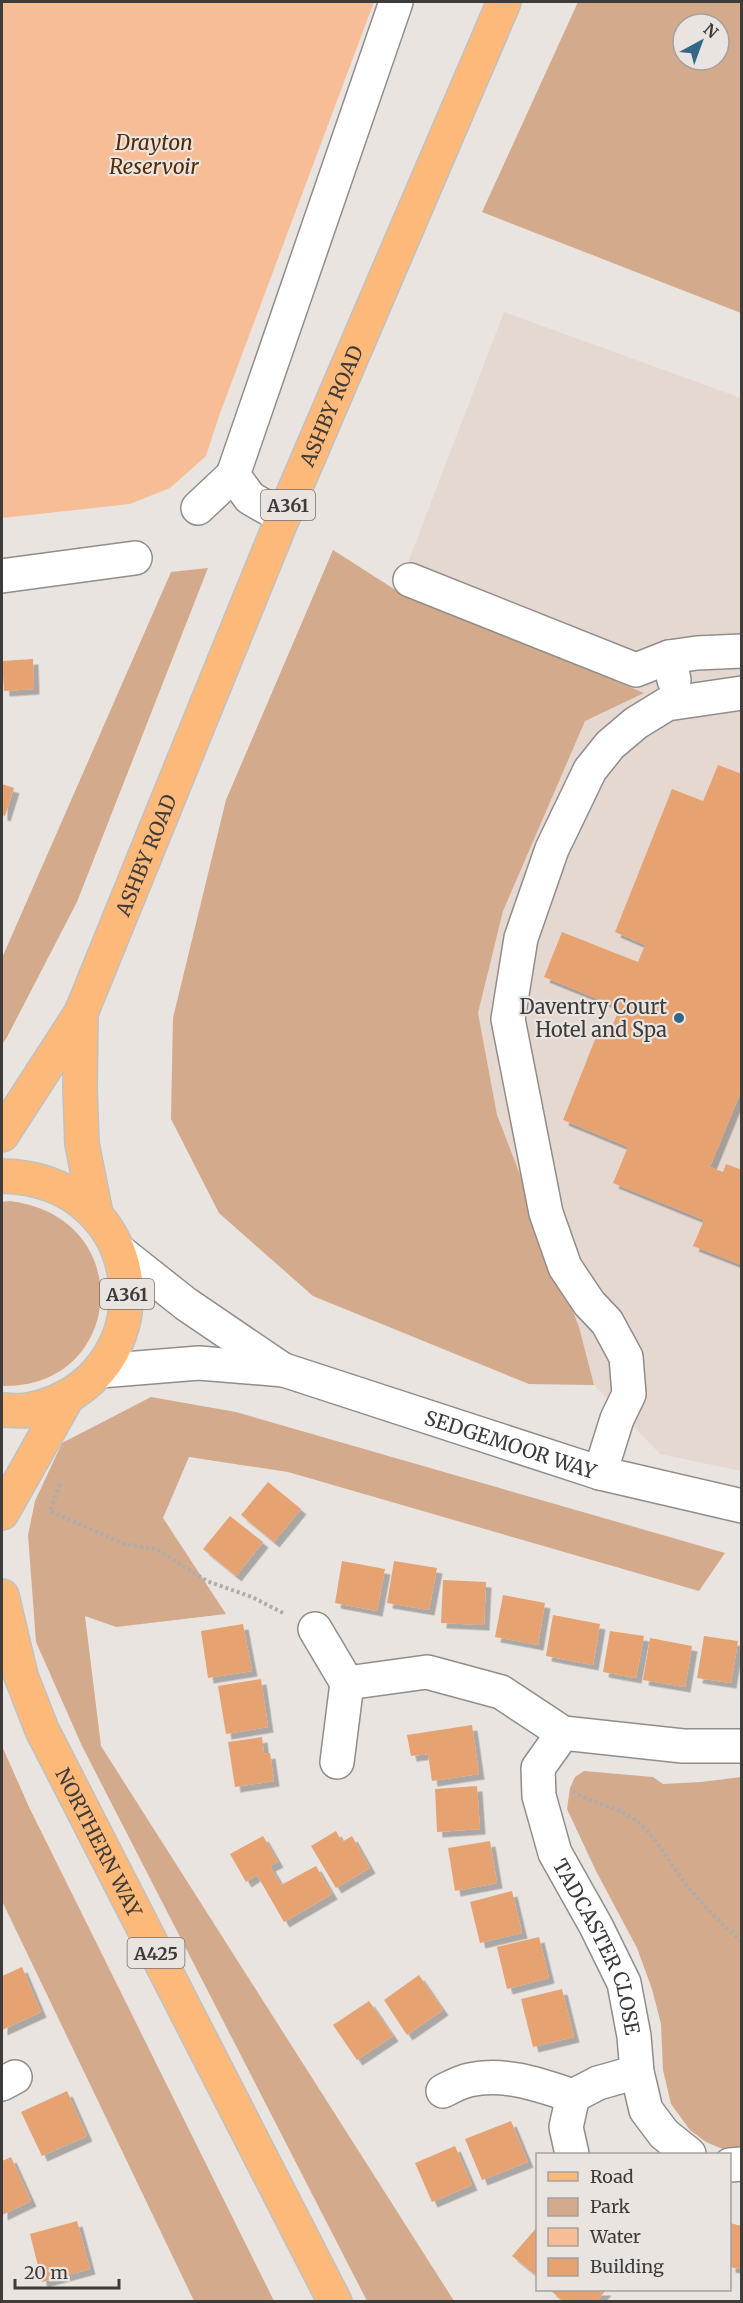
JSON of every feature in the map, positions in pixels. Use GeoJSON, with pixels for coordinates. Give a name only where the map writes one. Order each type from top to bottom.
{"type":"FeatureCollection","features":[{"type":"Feature","properties":{"kind":"main road","name":"ASHBY ROAD"},"geometry":{"type":"LineString","coordinates":[[2,1135],[81,1012],[283,517],[504,2]]}},
{"type":"Feature","properties":{"kind":"main road","name":"ASHBY ROAD"},"geometry":{"type":"LineString","coordinates":[[81,1012],[82,1144],[96,1214]]}},
{"type":"Feature","properties":{"kind":"main road","name":"A361"},"geometry":{"type":"LineString","coordinates":[[2,1176],[41,1180],[75,1197],[96,1214],[119,1251],[127,1293],[121,1334],[100,1371],[67,1398],[28,1411],[2,1410]]}},
{"type":"Feature","properties":{"kind":"main road"},"geometry":{"type":"LineString","coordinates":[[2,1513],[67,1398]]}},
{"type":"Feature","properties":{"kind":"main road","name":"NORTHERN WAY"},"geometry":{"type":"LineString","coordinates":[[2,1596],[21,1676],[42,1730],[335,2301]]}},
{"type":"Feature","properties":{"kind":"street"},"geometry":{"type":"LineString","coordinates":[[198,508],[233,475],[396,2]]}},
{"type":"Feature","properties":{"kind":"street"},"geometry":{"type":"LineString","coordinates":[[233,475],[250,498],[283,517]]}},
{"type":"Feature","properties":{"kind":"street"},"geometry":{"type":"LineString","coordinates":[[2,576],[135,558]]}},
{"type":"Feature","properties":{"kind":"street"},"geometry":{"type":"LineString","coordinates":[[410,580],[636,670],[669,657],[741,651]]}},
{"type":"Feature","properties":{"kind":"street"},"geometry":{"type":"LineString","coordinates":[[669,657],[680,702]]}},
{"type":"Feature","properties":{"kind":"street"},"geometry":{"type":"LineString","coordinates":[[600,1473],[617,1419],[629,1394],[626,1357],[607,1322],[588,1302],[565,1267],[546,1213],[508,1018],[521,938],[552,849],[590,770],[610,745],[636,723],[667,704],[741,693]]}},
{"type":"Feature","properties":{"kind":"street","name":"SEDGEMOOR WAY"},"geometry":{"type":"LineString","coordinates":[[119,1251],[186,1304],[284,1370]]}},
{"type":"Feature","properties":{"kind":"street","name":"SEDGEMOOR WAY"},"geometry":{"type":"LineString","coordinates":[[100,1371],[199,1363],[284,1370],[600,1473],[741,1506]]}},
{"type":"Feature","properties":{"kind":"street"},"geometry":{"type":"LineString","coordinates":[[315,1629],[347,1683],[337,1762]]}},
{"type":"Feature","properties":{"kind":"street"},"geometry":{"type":"LineString","coordinates":[[347,1683],[427,1672],[501,1692],[563,1733],[683,1746],[741,1746]]}},
{"type":"Feature","properties":{"kind":"street"},"geometry":{"type":"LineString","coordinates":[[538,1767],[563,1733]]}},
{"type":"Feature","properties":{"kind":"street","name":"TADCASTER CLOSE"},"geometry":{"type":"LineString","coordinates":[[538,1767],[539,1796],[555,1853],[596,1926],[624,1983],[634,2036],[637,2072],[646,2110],[664,2134],[688,2153]]}},
{"type":"Feature","properties":{"kind":"street"},"geometry":{"type":"LineString","coordinates":[[443,2091],[469,2080],[504,2078],[531,2082],[573,2096],[598,2084],[637,2072]]}},
{"type":"Feature","properties":{"kind":"street"},"geometry":{"type":"LineString","coordinates":[[572,2153],[566,2127],[573,2096]]}},
{"type":"Feature","properties":{"kind":"path"},"geometry":{"type":"LineString","coordinates":[[64,1475],[50,1510],[124,1544],[156,1549],[207,1581],[252,1597],[315,1629]]}},
{"type":"Feature","properties":{"kind":"path"},"geometry":{"type":"LineString","coordinates":[[538,1767],[586,1800],[614,1807],[638,1822],[660,1845],[702,1904],[741,1942]]}},
{"type":"Feature","properties":{"kind":"shaded area"},"geometry":{"type":"Polygon","coordinates":[[[504,312],[741,398],[741,1471],[660,1454],[594,1385],[529,1384],[313,1296],[219,1213],[171,1119],[173,1018],[226,800],[333,550],[397,591],[504,312]]]}},
{"type":"Feature","properties":{"kind":"green space"},"geometry":{"type":"Polygon","coordinates":[[[578,2],[741,2],[741,313],[482,212],[578,2]]]}},
{"type":"Feature","properties":{"kind":"green space"},"geometry":{"type":"Polygon","coordinates":[[[333,550],[397,591],[644,693],[585,721],[503,911],[478,1013],[497,1115],[579,1327],[594,1385],[529,1384],[313,1296],[219,1213],[171,1119],[173,1018],[226,800],[333,550]]]}},
{"type":"Feature","properties":{"kind":"green space"},"geometry":{"type":"Polygon","coordinates":[[[208,568],[77,902],[2,1044],[2,958],[171,572],[208,568]]]}},
{"type":"Feature","properties":{"kind":"green space"},"geometry":{"type":"Polygon","coordinates":[[[10,1201],[52,1214],[80,1237],[97,1267],[101,1301],[93,1333],[73,1361],[43,1380],[2,1386],[2,1202],[10,1201]]]}},
{"type":"Feature","properties":{"kind":"green space"},"geometry":{"type":"Polygon","coordinates":[[[151,1397],[236,1412],[725,1553],[699,1591],[288,1472],[189,1457],[163,1518],[226,1614],[116,1627],[85,1616],[101,1746],[454,2301],[367,2301],[82,1746],[36,1642],[28,1535],[35,1501],[62,1443],[151,1397]]]}},
{"type":"Feature","properties":{"kind":"green space"},"geometry":{"type":"Polygon","coordinates":[[[2,1746],[29,1807],[274,2301],[194,2301],[2,1901],[2,1746]]]}},
{"type":"Feature","properties":{"kind":"green space"},"geometry":{"type":"Polygon","coordinates":[[[584,1771],[653,1777],[663,1784],[741,1777],[741,2150],[725,2150],[706,2142],[690,2130],[671,2104],[663,2070],[661,2024],[652,1989],[637,1948],[596,1871],[567,1809],[570,1788],[575,1777],[584,1771]]]}},
{"type":"Feature","properties":{"kind":"water","name":"Drayton Reservoir"},"geometry":{"type":"Polygon","coordinates":[[[2,2],[374,2],[206,456],[170,488],[130,504],[2,518],[2,2]]]}},
{"type":"Feature","properties":{"kind":"building"},"geometry":{"type":"Polygon","coordinates":[[[33,659],[34,689],[4,691],[2,661],[33,659]]]}},
{"type":"Feature","properties":{"kind":"building","name":"Daventry Court Hotel and Spa"},"geometry":{"type":"Polygon","coordinates":[[[718,765],[742,774],[742,1089],[710,1167],[723,1172],[726,1164],[742,1170],[742,1265],[693,1246],[704,1220],[613,1183],[628,1147],[563,1120],[600,1027],[610,1031],[620,1008],[544,977],[562,932],[638,962],[645,945],[615,932],[672,789],[703,801],[718,765]]]}},
{"type":"Feature","properties":{"kind":"building"},"geometry":{"type":"Polygon","coordinates":[[[2,784],[14,788],[5,816],[2,815],[2,784]]]}},
{"type":"Feature","properties":{"kind":"building"},"geometry":{"type":"Polygon","coordinates":[[[268,1482],[301,1509],[274,1542],[241,1515],[268,1482]]]}},
{"type":"Feature","properties":{"kind":"building"},"geometry":{"type":"Polygon","coordinates":[[[230,1516],[263,1542],[236,1576],[203,1549],[230,1516]]]}},
{"type":"Feature","properties":{"kind":"building"},"geometry":{"type":"Polygon","coordinates":[[[342,1561],[385,1569],[377,1611],[335,1603],[342,1561]]]}},
{"type":"Feature","properties":{"kind":"building"},"geometry":{"type":"Polygon","coordinates":[[[394,1561],[437,1568],[429,1610],[387,1603],[394,1561]]]}},
{"type":"Feature","properties":{"kind":"building"},"geometry":{"type":"Polygon","coordinates":[[[443,1580],[486,1582],[484,1625],[441,1623],[443,1580]]]}},
{"type":"Feature","properties":{"kind":"building"},"geometry":{"type":"Polygon","coordinates":[[[503,1595],[545,1603],[538,1645],[495,1637],[503,1595]]]}},
{"type":"Feature","properties":{"kind":"building"},"geometry":{"type":"Polygon","coordinates":[[[553,1615],[600,1624],[593,1665],[546,1656],[553,1615]]]}},
{"type":"Feature","properties":{"kind":"building"},"geometry":{"type":"Polygon","coordinates":[[[243,1624],[252,1671],[208,1678],[201,1631],[243,1624]]]}},
{"type":"Feature","properties":{"kind":"building"},"geometry":{"type":"Polygon","coordinates":[[[610,1631],[644,1636],[636,1678],[603,1672],[610,1631]]]}},
{"type":"Feature","properties":{"kind":"building"},"geometry":{"type":"Polygon","coordinates":[[[704,1636],[738,1641],[731,1683],[697,1678],[704,1636]]]}},
{"type":"Feature","properties":{"kind":"building"},"geometry":{"type":"Polygon","coordinates":[[[650,1638],[692,1646],[685,1687],[643,1680],[650,1638]]]}},
{"type":"Feature","properties":{"kind":"building"},"geometry":{"type":"Polygon","coordinates":[[[261,1679],[268,1727],[226,1734],[218,1686],[261,1679]]]}},
{"type":"Feature","properties":{"kind":"building"},"geometry":{"type":"Polygon","coordinates":[[[472,1725],[479,1774],[432,1781],[428,1754],[411,1756],[407,1735],[472,1725]]]}},
{"type":"Feature","properties":{"kind":"building"},"geometry":{"type":"Polygon","coordinates":[[[262,1737],[264,1754],[270,1753],[274,1781],[235,1787],[228,1742],[262,1737]]]}},
{"type":"Feature","properties":{"kind":"building"},"geometry":{"type":"Polygon","coordinates":[[[477,1786],[480,1829],[437,1832],[435,1789],[477,1786]]]}},
{"type":"Feature","properties":{"kind":"building"},"geometry":{"type":"Polygon","coordinates":[[[336,1831],[342,1842],[352,1836],[370,1868],[336,1888],[311,1846],[336,1831]]]}},
{"type":"Feature","properties":{"kind":"building"},"geometry":{"type":"Polygon","coordinates":[[[263,1836],[278,1862],[270,1866],[281,1885],[316,1866],[332,1894],[284,1922],[257,1875],[246,1882],[230,1854],[263,1836]]]}},
{"type":"Feature","properties":{"kind":"building"},"geometry":{"type":"Polygon","coordinates":[[[490,1841],[497,1883],[455,1891],[448,1848],[490,1841]]]}},
{"type":"Feature","properties":{"kind":"building"},"geometry":{"type":"Polygon","coordinates":[[[512,1891],[522,1933],[480,1943],[470,1902],[512,1891]]]}},
{"type":"Feature","properties":{"kind":"building"},"geometry":{"type":"Polygon","coordinates":[[[539,1937],[549,1978],[507,1989],[497,1947],[539,1937]]]}},
{"type":"Feature","properties":{"kind":"building"},"geometry":{"type":"Polygon","coordinates":[[[22,1967],[41,2012],[2,2030],[2,1976],[22,1967]]]}},
{"type":"Feature","properties":{"kind":"building"},"geometry":{"type":"Polygon","coordinates":[[[419,1975],[443,2010],[407,2035],[384,2000],[419,1975]]]}},
{"type":"Feature","properties":{"kind":"building"},"geometry":{"type":"Polygon","coordinates":[[[562,1989],[574,2037],[533,2047],[521,1999],[562,1989]]]}},
{"type":"Feature","properties":{"kind":"building"},"geometry":{"type":"Polygon","coordinates":[[[369,2001],[393,2036],[357,2060],[333,2025],[369,2001]]]}},
{"type":"Feature","properties":{"kind":"building"},"geometry":{"type":"Polygon","coordinates":[[[67,2091],[87,2136],[42,2156],[21,2112],[67,2091]]]}},
{"type":"Feature","properties":{"kind":"building"},"geometry":{"type":"Polygon","coordinates":[[[511,2121],[528,2162],[482,2180],[465,2139],[511,2121]]]}},
{"type":"Feature","properties":{"kind":"building"},"geometry":{"type":"Polygon","coordinates":[[[455,2146],[472,2185],[432,2202],[415,2163],[455,2146]]]}},
{"type":"Feature","properties":{"kind":"building"},"geometry":{"type":"Polygon","coordinates":[[[11,2157],[31,2201],[2,2215],[2,2161],[11,2157]]]}},
{"type":"Feature","properties":{"kind":"building"},"geometry":{"type":"Polygon","coordinates":[[[77,2221],[90,2269],[42,2282],[30,2234],[77,2221]]]}},
{"type":"Feature","properties":{"kind":"building"},"geometry":{"type":"Polygon","coordinates":[[[731,2223],[742,2226],[742,2259],[739,2269],[731,2267],[731,2223]]]}},
{"type":"Feature","properties":{"kind":"building"},"geometry":{"type":"Polygon","coordinates":[[[536,2228],[536,2275],[512,2256],[536,2228]]]}},
{"type":"Feature","properties":{"kind":"building"},"geometry":{"type":"Polygon","coordinates":[[[551,2291],[605,2291],[596,2302],[564,2302],[551,2291]]]}},
{"type":"Feature","properties":{"kind":"place","name":"Daventry Court Hotel and Spa"},"geometry":{"type":"Point","coordinates":[679,1018]}}]}
